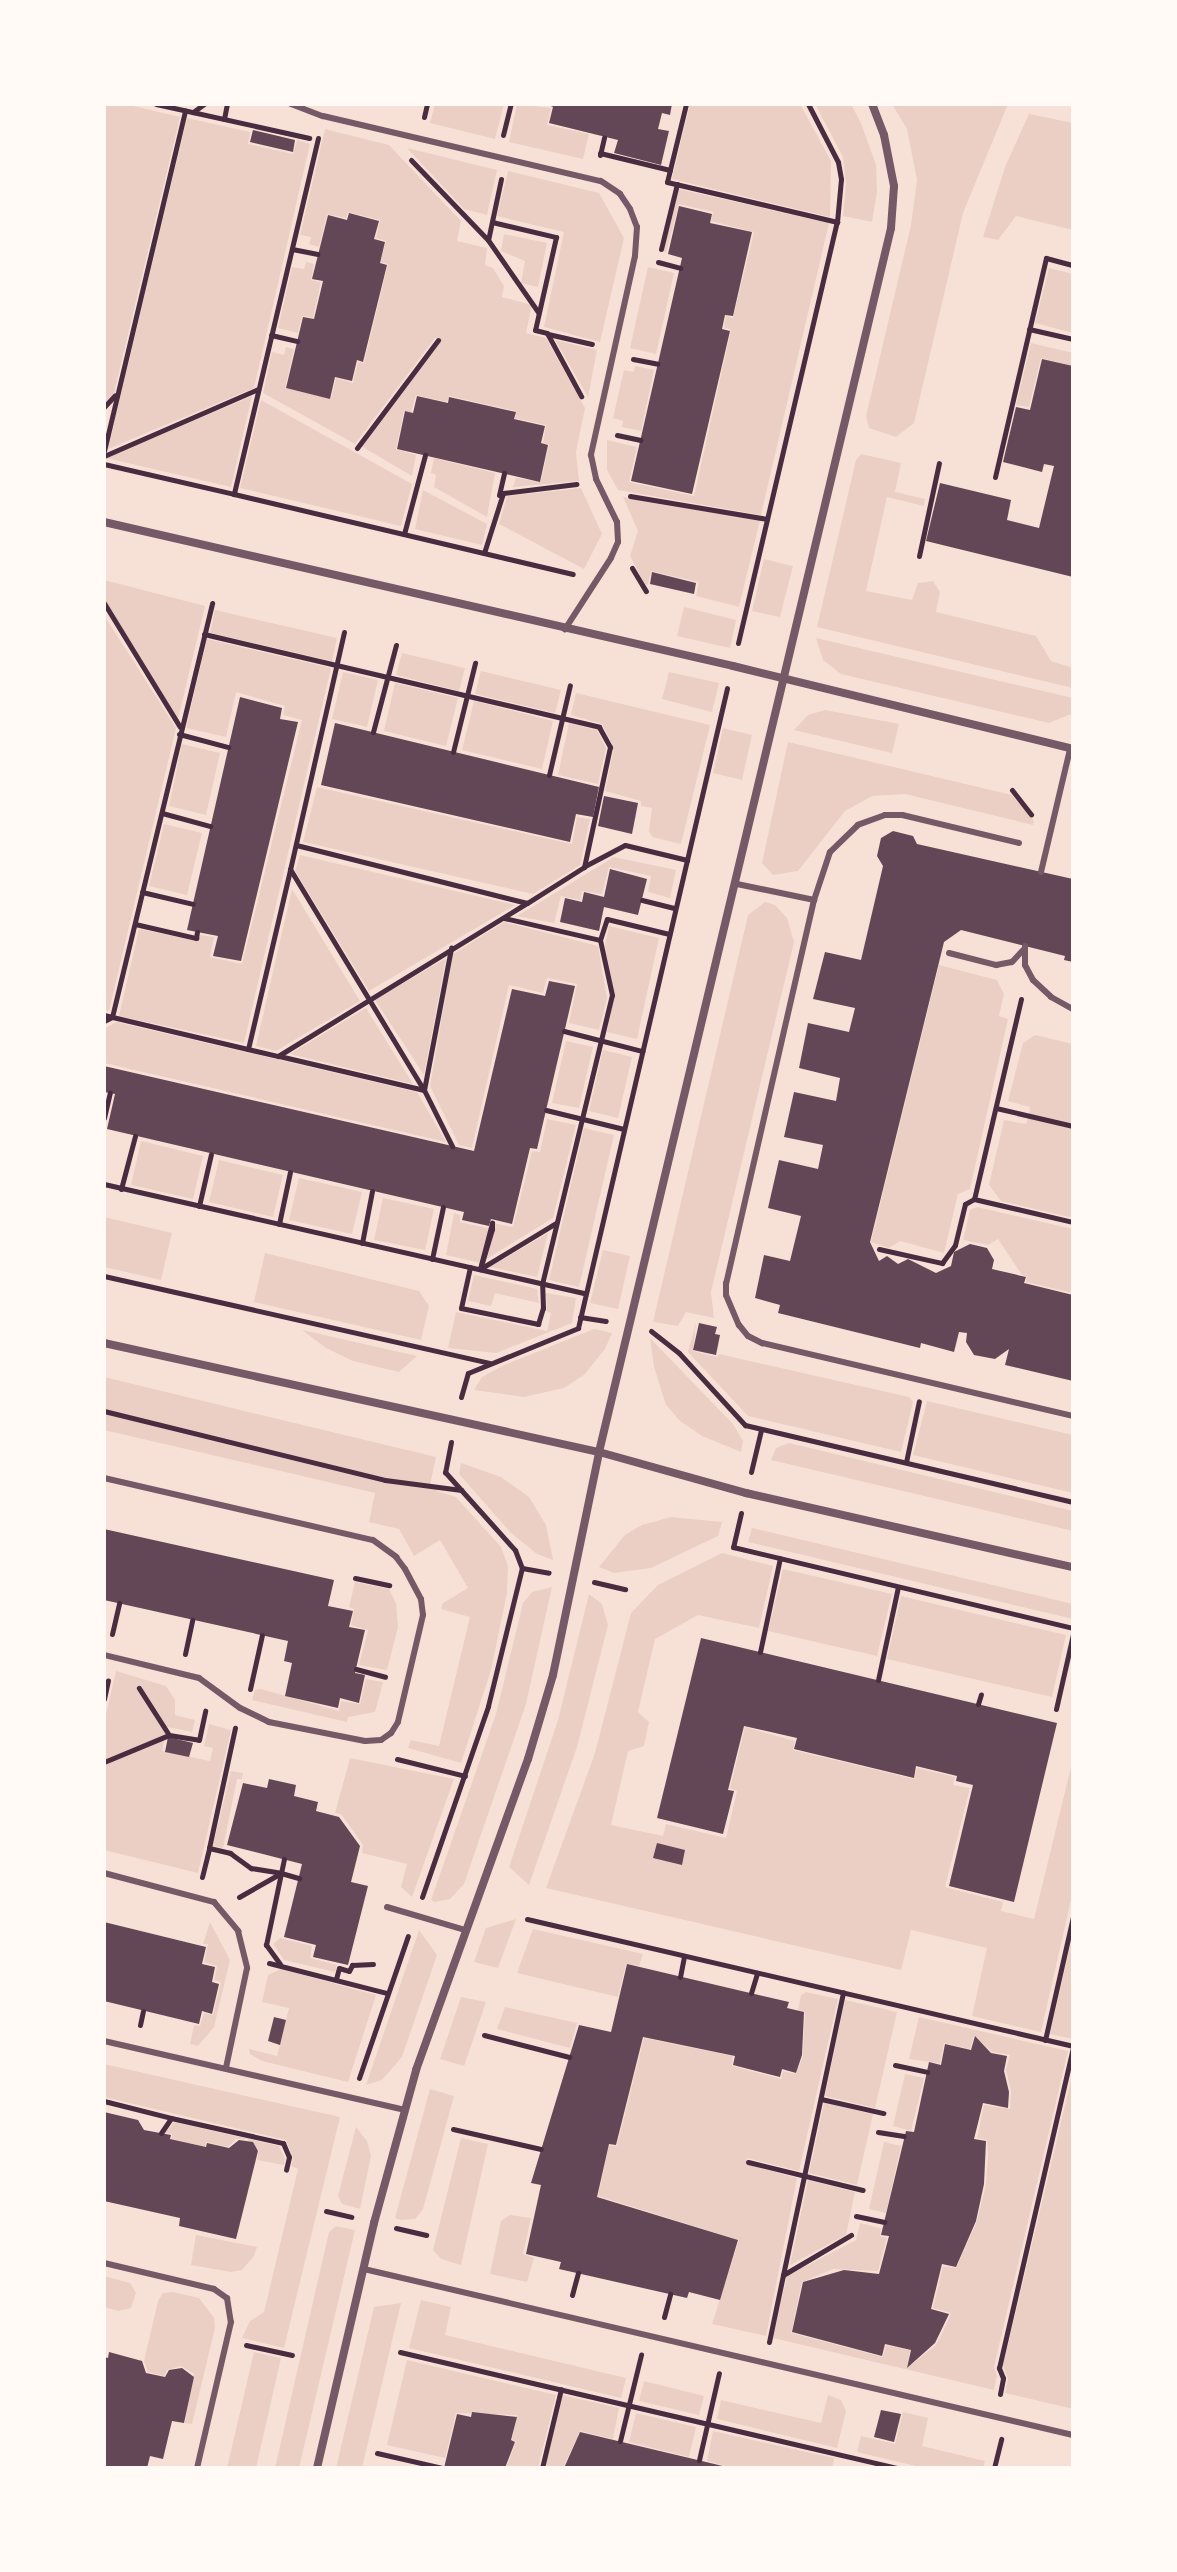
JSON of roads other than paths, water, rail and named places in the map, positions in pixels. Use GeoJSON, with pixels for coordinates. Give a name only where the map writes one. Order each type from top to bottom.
{"type":"FeatureCollection","features":[{"type":"Feature","properties":{"kind":"street"},"geometry":{"type":"LineString","coordinates":[[317,2468],[405,2110],[465,1930],[541,1719],[599,1452],[632,1326],[891,228],[894,186],[884,135],[872,104]]}},
{"type":"Feature","properties":{"kind":"street"},"geometry":{"type":"LineString","coordinates":[[104,522],[733,666],[1072,749]]}},
{"type":"Feature","properties":{"kind":"street"},"geometry":{"type":"LineString","coordinates":[[104,1343],[599,1452],[746,1493],[1073,1567]]}},
{"type":"Feature","properties":{"kind":"lane"},"geometry":{"type":"LineString","coordinates":[[291,104],[323,116],[601,181],[620,194],[630,209],[637,227],[637,246],[591,455],[597,482],[617,522],[618,542],[565,629]]}},
{"type":"Feature","properties":{"kind":"lane"},"geometry":{"type":"LineString","coordinates":[[1041,872],[1072,749]]}},
{"type":"Feature","properties":{"kind":"lane"},"geometry":{"type":"LineString","coordinates":[[1019,843],[902,815],[870,819],[846,834],[830,852],[814,900],[726,1295],[739,1325],[748,1336],[762,1343],[1073,1416]]}},
{"type":"Feature","properties":{"kind":"lane"},"geometry":{"type":"LineString","coordinates":[[737,884],[814,900]]}},
{"type":"Feature","properties":{"kind":"lane"},"geometry":{"type":"LineString","coordinates":[[949,953],[999,965],[1018,958],[1025,946],[1028,971],[1039,988],[1073,1009]]}},
{"type":"Feature","properties":{"kind":"lane"},"geometry":{"type":"LineString","coordinates":[[104,1478],[373,1540],[396,1557],[413,1583],[423,1615],[403,1702],[391,1733],[381,1740],[365,1741],[269,1722],[242,1710],[210,1685],[181,1673],[105,1655]]}},
{"type":"Feature","properties":{"kind":"lane"},"geometry":{"type":"LineString","coordinates":[[104,1873],[214,1902],[238,1931],[247,1968],[226,2068]]}},
{"type":"Feature","properties":{"kind":"lane"},"geometry":{"type":"LineString","coordinates":[[387,1907],[465,1930]]}},
{"type":"Feature","properties":{"kind":"lane"},"geometry":{"type":"LineString","coordinates":[[104,2041],[405,2110]]}},
{"type":"Feature","properties":{"kind":"lane"},"geometry":{"type":"LineString","coordinates":[[104,2263],[214,2289],[227,2298],[231,2322],[197,2468]]}},
{"type":"Feature","properties":{"kind":"lane"},"geometry":{"type":"LineString","coordinates":[[364,2269],[1073,2435]]}}]}
